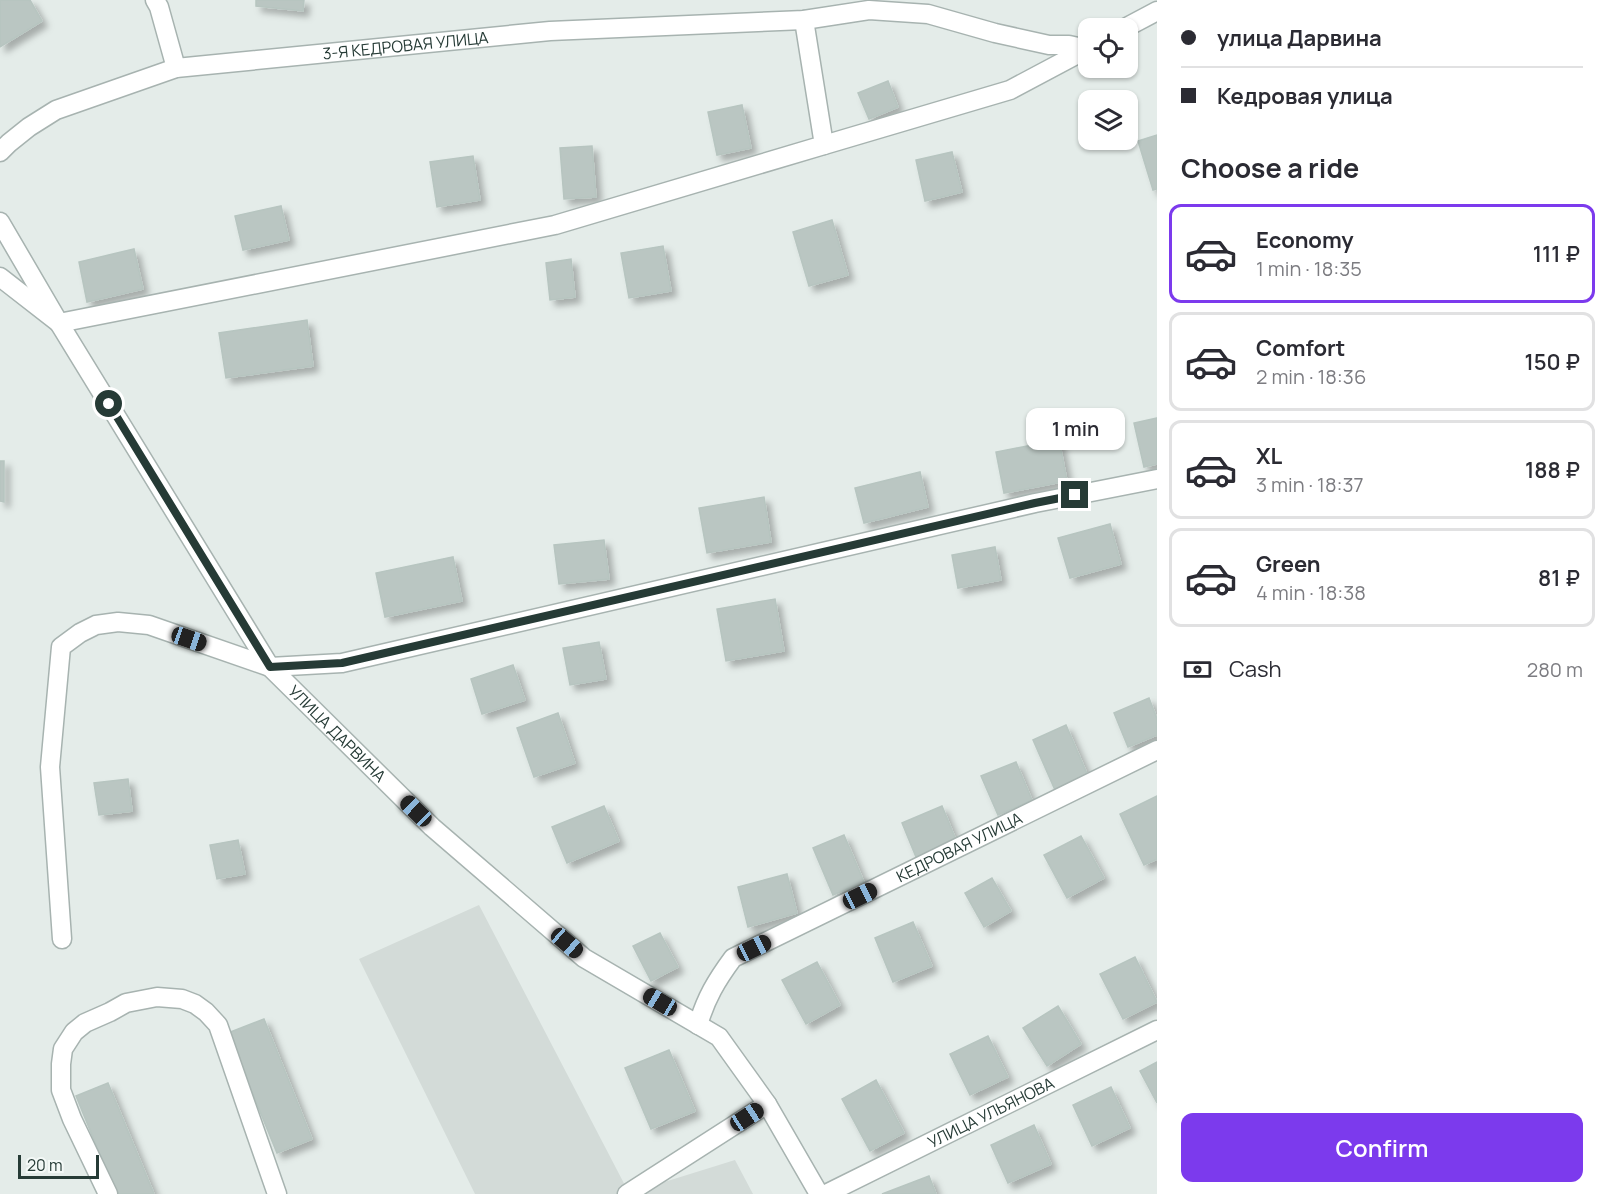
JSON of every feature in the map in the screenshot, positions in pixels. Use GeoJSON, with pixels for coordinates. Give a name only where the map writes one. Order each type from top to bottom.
{"type":"FeatureCollection","features":[{"type":"Feature","properties":{"kind":"street"},"geometry":{"type":"LineString","coordinates":[[155,0],[176,68]]}},
{"type":"Feature","properties":{"kind":"street","name":"3-Я КЕДРОВАЯ УЛИЦА"},"geometry":{"type":"LineString","coordinates":[[0,152],[29,127],[56,110],[176,68],[550,31],[804,20],[830,8],[928,14],[994,33],[1049,45],[1078,46]]}},
{"type":"Feature","properties":{"kind":"street"},"geometry":{"type":"LineString","coordinates":[[1138,21],[1157,11]]}},
{"type":"Feature","properties":{"kind":"street"},"geometry":{"type":"LineString","coordinates":[[804,20],[824,145]]}},
{"type":"Feature","properties":{"kind":"street"},"geometry":{"type":"LineString","coordinates":[[59,323],[555,225],[1010,90],[1078,53]]}},
{"type":"Feature","properties":{"kind":"street","name":"УЛИЦА ДАРВИНА"},"geometry":{"type":"LineString","coordinates":[[0,222],[59,323],[270,667],[432,827],[584,958],[719,1037],[767,1104],[819,1194]]}},
{"type":"Feature","properties":{"kind":"street","name":"УЛИЦА ДАРВИНА"},"geometry":{"type":"LineString","coordinates":[[0,277],[59,323]]}},
{"type":"Feature","properties":{"kind":"street"},"geometry":{"type":"LineString","coordinates":[[62,939],[50,767],[60,647],[96,625],[118,622],[149,625],[270,667],[342,663],[1035,503],[1157,479]]}},
{"type":"Feature","properties":{"kind":"street","name":"КЕДРОВАЯ УЛИЦА"},"geometry":{"type":"LineString","coordinates":[[698,1025],[711,990],[733,958],[1157,750]]}},
{"type":"Feature","properties":{"kind":"street"},"geometry":{"type":"LineString","coordinates":[[108,1194],[72,1119],[61,1090],[63,1049],[74,1032],[85,1023],[126,1003],[157,997],[182,999],[195,1004],[218,1025],[277,1194]]}},
{"type":"Feature","properties":{"kind":"street","name":"УЛИЦА УЛЬЯНОВА"},"geometry":{"type":"LineString","coordinates":[[826,1194],[1157,1030]]}},
{"type":"Feature","properties":{"kind":"street"},"geometry":{"type":"LineString","coordinates":[[627,1194],[767,1104]]}},
{"type":"Feature","properties":{"kind":"shaded area"},"geometry":{"type":"Polygon","coordinates":[[[479,905],[629,1193],[735,1160],[753,1194],[475,1194],[359,959],[479,905]]]}},
{"type":"Feature","properties":{"kind":"building"},"geometry":{"type":"Polygon","coordinates":[[[0,0],[30,0],[42,21],[0,47],[0,0]]]}},
{"type":"Feature","properties":{"kind":"building"},"geometry":{"type":"Polygon","coordinates":[[[256,0],[304,0],[303,11],[256,6],[256,0]]]}},
{"type":"Feature","properties":{"kind":"building"},"geometry":{"type":"Polygon","coordinates":[[[888,81],[898,107],[869,119],[858,93],[888,81]]]}},
{"type":"Feature","properties":{"kind":"building"},"geometry":{"type":"Polygon","coordinates":[[[742,105],[751,148],[717,155],[708,112],[742,105]]]}},
{"type":"Feature","properties":{"kind":"building"},"geometry":{"type":"Polygon","coordinates":[[[1157,135],[1157,189],[1153,190],[1138,141],[1157,135]]]}},
{"type":"Feature","properties":{"kind":"building"},"geometry":{"type":"Polygon","coordinates":[[[592,146],[596,197],[564,199],[560,148],[592,146]]]}},
{"type":"Feature","properties":{"kind":"building"},"geometry":{"type":"Polygon","coordinates":[[[952,152],[962,192],[925,201],[916,160],[952,152]]]}},
{"type":"Feature","properties":{"kind":"building"},"geometry":{"type":"Polygon","coordinates":[[[473,156],[480,200],[437,207],[430,162],[473,156]]]}},
{"type":"Feature","properties":{"kind":"building"},"geometry":{"type":"Polygon","coordinates":[[[281,206],[289,240],[243,250],[235,216],[281,206]]]}},
{"type":"Feature","properties":{"kind":"building"},"geometry":{"type":"Polygon","coordinates":[[[832,220],[848,275],[809,286],[793,232],[832,220]]]}},
{"type":"Feature","properties":{"kind":"building"},"geometry":{"type":"Polygon","coordinates":[[[663,246],[671,291],[629,298],[621,253],[663,246]]]}},
{"type":"Feature","properties":{"kind":"building"},"geometry":{"type":"Polygon","coordinates":[[[134,249],[143,289],[87,302],[79,262],[134,249]]]}},
{"type":"Feature","properties":{"kind":"building"},"geometry":{"type":"Polygon","coordinates":[[[571,259],[575,297],[550,300],[546,263],[571,259]]]}},
{"type":"Feature","properties":{"kind":"building"},"geometry":{"type":"Polygon","coordinates":[[[307,320],[313,366],[226,378],[219,333],[307,320]]]}},
{"type":"Feature","properties":{"kind":"building"},"geometry":{"type":"Polygon","coordinates":[[[1157,418],[1157,464],[1144,467],[1134,423],[1157,418]]]}},
{"type":"Feature","properties":{"kind":"building"},"geometry":{"type":"Polygon","coordinates":[[[1059,440],[1067,481],[1004,493],[996,452],[1059,440]]]}},
{"type":"Feature","properties":{"kind":"building"},"geometry":{"type":"Polygon","coordinates":[[[0,461],[4,461],[4,502],[0,501],[0,461]]]}},
{"type":"Feature","properties":{"kind":"building"},"geometry":{"type":"Polygon","coordinates":[[[920,472],[928,507],[864,523],[855,488],[920,472]]]}},
{"type":"Feature","properties":{"kind":"building"},"geometry":{"type":"Polygon","coordinates":[[[764,497],[771,542],[707,553],[699,508],[764,497]]]}},
{"type":"Feature","properties":{"kind":"building"},"geometry":{"type":"Polygon","coordinates":[[[1110,524],[1121,564],[1070,578],[1058,538],[1110,524]]]}},
{"type":"Feature","properties":{"kind":"building"},"geometry":{"type":"Polygon","coordinates":[[[604,540],[609,579],[559,584],[554,545],[604,540]]]}},
{"type":"Feature","properties":{"kind":"building"},"geometry":{"type":"Polygon","coordinates":[[[995,547],[1001,580],[958,588],[952,555],[995,547]]]}},
{"type":"Feature","properties":{"kind":"building"},"geometry":{"type":"Polygon","coordinates":[[[453,557],[462,601],[385,617],[376,573],[453,557]]]}},
{"type":"Feature","properties":{"kind":"building"},"geometry":{"type":"Polygon","coordinates":[[[775,599],[784,651],[726,661],[717,609],[775,599]]]}},
{"type":"Feature","properties":{"kind":"building"},"geometry":{"type":"Polygon","coordinates":[[[599,642],[606,679],[570,685],[563,648],[599,642]]]}},
{"type":"Feature","properties":{"kind":"building"},"geometry":{"type":"Polygon","coordinates":[[[513,665],[525,700],[482,714],[471,679],[513,665]]]}},
{"type":"Feature","properties":{"kind":"building"},"geometry":{"type":"Polygon","coordinates":[[[1149,698],[1157,719],[1157,735],[1128,747],[1114,713],[1149,698]]]}},
{"type":"Feature","properties":{"kind":"building"},"geometry":{"type":"Polygon","coordinates":[[[558,713],[575,763],[534,777],[517,728],[558,713]]]}},
{"type":"Feature","properties":{"kind":"building"},"geometry":{"type":"Polygon","coordinates":[[[1066,725],[1088,776],[1055,790],[1033,740],[1066,725]]]}},
{"type":"Feature","properties":{"kind":"building"},"geometry":{"type":"Polygon","coordinates":[[[1016,762],[1032,800],[998,815],[981,776],[1016,762]]]}},
{"type":"Feature","properties":{"kind":"building"},"geometry":{"type":"Polygon","coordinates":[[[128,779],[132,811],[99,815],[94,783],[128,779]]]}},
{"type":"Feature","properties":{"kind":"building"},"geometry":{"type":"Polygon","coordinates":[[[1157,796],[1157,859],[1144,865],[1120,814],[1157,796]]]}},
{"type":"Feature","properties":{"kind":"building"},"geometry":{"type":"Polygon","coordinates":[[[604,806],[619,841],[567,863],[552,827],[604,806]]]}},
{"type":"Feature","properties":{"kind":"building"},"geometry":{"type":"Polygon","coordinates":[[[942,806],[956,840],[916,857],[902,823],[942,806]]]}},
{"type":"Feature","properties":{"kind":"building"},"geometry":{"type":"Polygon","coordinates":[[[844,835],[864,882],[833,895],[813,848],[844,835]]]}},
{"type":"Feature","properties":{"kind":"building"},"geometry":{"type":"Polygon","coordinates":[[[1081,836],[1104,878],[1067,898],[1044,855],[1081,836]]]}},
{"type":"Feature","properties":{"kind":"building"},"geometry":{"type":"Polygon","coordinates":[[[238,840],[245,874],[217,879],[210,845],[238,840]]]}},
{"type":"Feature","properties":{"kind":"building"},"geometry":{"type":"Polygon","coordinates":[[[787,874],[797,913],[748,927],[738,887],[787,874]]]}},
{"type":"Feature","properties":{"kind":"building"},"geometry":{"type":"Polygon","coordinates":[[[992,878],[1011,911],[984,927],[965,893],[992,878]]]}},
{"type":"Feature","properties":{"kind":"building"},"geometry":{"type":"Polygon","coordinates":[[[913,922],[932,966],[893,982],[875,938],[913,922]]]}},
{"type":"Feature","properties":{"kind":"building"},"geometry":{"type":"Polygon","coordinates":[[[660,933],[678,967],[651,981],[633,946],[660,933]]]}},
{"type":"Feature","properties":{"kind":"building"},"geometry":{"type":"Polygon","coordinates":[[[1135,957],[1157,1002],[1123,1019],[1100,974],[1135,957]]]}},
{"type":"Feature","properties":{"kind":"building"},"geometry":{"type":"Polygon","coordinates":[[[817,962],[840,1005],[806,1024],[782,980],[817,962]]]}},
{"type":"Feature","properties":{"kind":"building"},"geometry":{"type":"Polygon","coordinates":[[[1058,1006],[1081,1044],[1047,1066],[1023,1028],[1058,1006]]]}},
{"type":"Feature","properties":{"kind":"building"},"geometry":{"type":"Polygon","coordinates":[[[264,1019],[312,1139],[277,1153],[228,1033],[264,1019]]]}},
{"type":"Feature","properties":{"kind":"building"},"geometry":{"type":"Polygon","coordinates":[[[988,1036],[1008,1077],[970,1095],[950,1054],[988,1036]]]}},
{"type":"Feature","properties":{"kind":"building"},"geometry":{"type":"Polygon","coordinates":[[[669,1050],[695,1111],[651,1129],[625,1068],[669,1050]]]}},
{"type":"Feature","properties":{"kind":"building"},"geometry":{"type":"Polygon","coordinates":[[[1157,1062],[1157,1103],[1140,1071],[1157,1062]]]}},
{"type":"Feature","properties":{"kind":"building"},"geometry":{"type":"Polygon","coordinates":[[[876,1080],[904,1133],[870,1151],[842,1099],[876,1080]]]}},
{"type":"Feature","properties":{"kind":"building"},"geometry":{"type":"Polygon","coordinates":[[[108,1083],[154,1194],[116,1194],[76,1096],[108,1083]]]}},
{"type":"Feature","properties":{"kind":"building"},"geometry":{"type":"Polygon","coordinates":[[[1111,1087],[1130,1128],[1092,1146],[1073,1105],[1111,1087]]]}},
{"type":"Feature","properties":{"kind":"building"},"geometry":{"type":"Polygon","coordinates":[[[1034,1125],[1051,1164],[1008,1183],[991,1145],[1034,1125]]]}},
{"type":"Feature","properties":{"kind":"building"},"geometry":{"type":"Polygon","coordinates":[[[929,1176],[936,1194],[882,1194],[929,1176]]]}},
{"type":"Feature","properties":{"kind":"route"},"geometry":{"type":"LineString","coordinates":[[109,404],[270,667],[342,663],[1075,495]]}}]}
